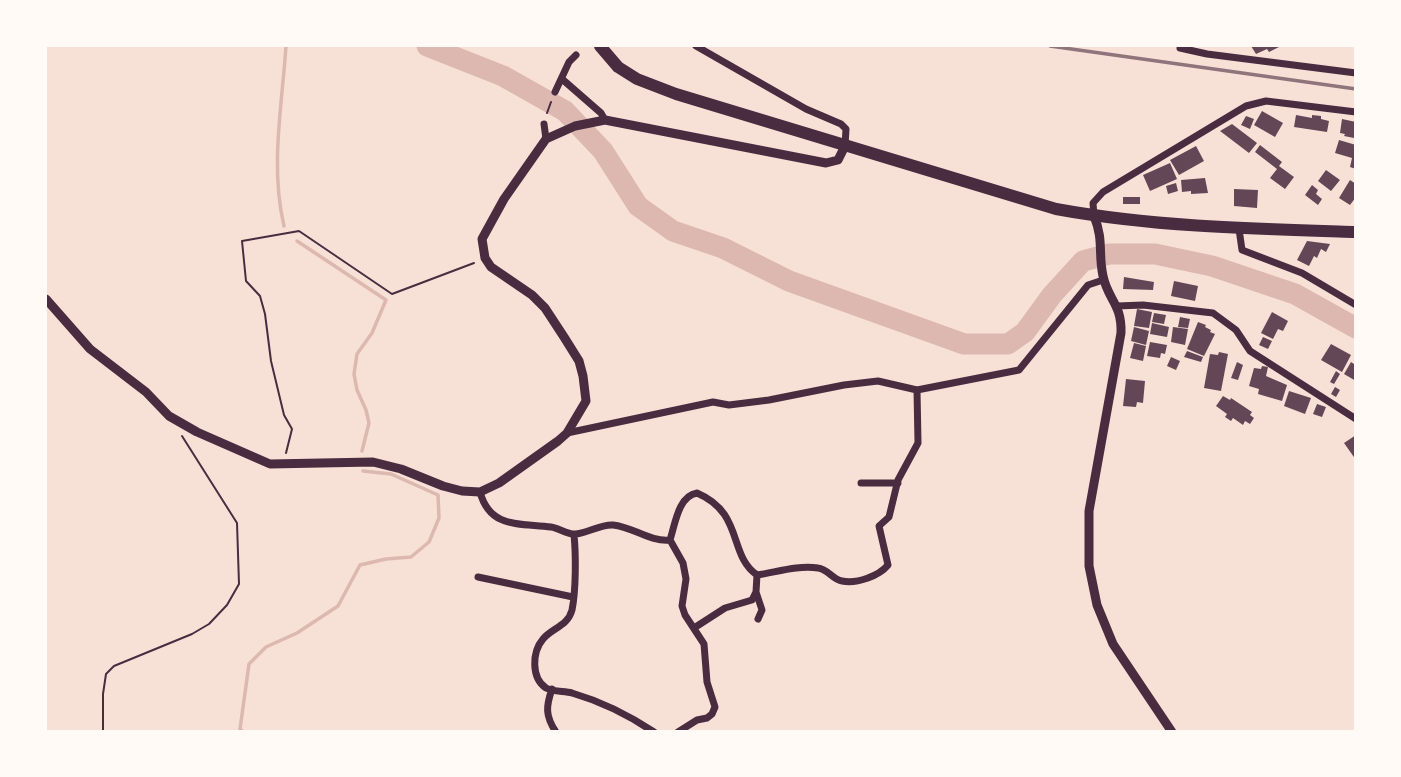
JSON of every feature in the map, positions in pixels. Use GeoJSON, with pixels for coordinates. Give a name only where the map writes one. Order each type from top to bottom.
{"type":"FeatureCollection","features":[{"type":"Feature","properties":{"kind":"main road"},"geometry":{"type":"LineString","coordinates":[[600,46],[618,68],[637,79],[676,94],[1021,200],[1094,216],[1161,225],[1356,232]]}},
{"type":"Feature","properties":{"kind":"street"},"geometry":{"type":"LineString","coordinates":[[46,299],[90,349],[146,392],[169,416],[197,432],[270,464],[373,462],[401,468],[443,486],[480,492],[499,483],[567,433],[586,401],[579,361],[545,309],[531,295],[491,267],[485,258],[482,239],[486,228],[546,139],[591,121],[605,120],[827,163],[838,160],[845,146],[846,129],[841,124],[816,114],[696,46]]}},
{"type":"Feature","properties":{"kind":"street"},"geometry":{"type":"LineString","coordinates":[[1180,48],[1207,54],[1356,73]]}},
{"type":"Feature","properties":{"kind":"street"},"geometry":{"type":"LineString","coordinates":[[555,92],[569,62],[576,55]]}},
{"type":"Feature","properties":{"kind":"street"},"geometry":{"type":"LineString","coordinates":[[562,79],[601,113],[605,120]]}},
{"type":"Feature","properties":{"kind":"street"},"geometry":{"type":"LineString","coordinates":[[1172,732],[1113,644],[1097,605],[1089,566],[1089,511],[1121,334],[1117,306],[1102,275],[1102,239],[1093,204],[1103,192],[1246,106],[1266,101],[1356,112]]}},
{"type":"Feature","properties":{"kind":"street"},"geometry":{"type":"LineString","coordinates":[[544,124],[546,139]]}},
{"type":"Feature","properties":{"kind":"street"},"geometry":{"type":"LineString","coordinates":[[1239,229],[1242,250],[1302,274],[1356,305]]}},
{"type":"Feature","properties":{"kind":"street"},"geometry":{"type":"LineString","coordinates":[[567,433],[713,402],[729,405],[769,400],[878,381],[917,390],[1019,370],[1088,285],[1102,275]]}},
{"type":"Feature","properties":{"kind":"street"},"geometry":{"type":"LineString","coordinates":[[1117,306],[1143,305],[1213,313],[1236,331],[1250,351],[1356,419]]}},
{"type":"Feature","properties":{"kind":"street"},"geometry":{"type":"LineString","coordinates":[[678,732],[712,714],[715,707],[707,682],[704,644],[682,606],[686,579],[683,563],[670,540],[677,515],[686,498],[696,493],[706,497],[722,511],[733,528],[747,568],[757,575],[802,567],[822,568],[841,581],[858,581],[882,572],[888,565],[879,526],[889,517],[898,483],[918,443],[917,390]]}},
{"type":"Feature","properties":{"kind":"street"},"geometry":{"type":"LineString","coordinates":[[861,483],[898,483]]}},
{"type":"Feature","properties":{"kind":"street"},"geometry":{"type":"LineString","coordinates":[[480,492],[483,505],[503,521],[555,527],[574,535],[611,525],[659,541],[670,540]]}},
{"type":"Feature","properties":{"kind":"street"},"geometry":{"type":"LineString","coordinates":[[574,535],[576,551],[572,611],[565,624],[543,638],[537,650],[537,678],[547,688],[570,692],[619,709],[654,732]]}},
{"type":"Feature","properties":{"kind":"street"},"geometry":{"type":"LineString","coordinates":[[757,575],[756,592],[762,610],[758,618]]}},
{"type":"Feature","properties":{"kind":"street"},"geometry":{"type":"LineString","coordinates":[[478,577],[573,597]]}},
{"type":"Feature","properties":{"kind":"street"},"geometry":{"type":"LineString","coordinates":[[694,628],[725,608],[752,600],[756,592]]}},
{"type":"Feature","properties":{"kind":"street"},"geometry":{"type":"LineString","coordinates":[[552,689],[546,706],[550,724],[556,732]]}},
{"type":"Feature","properties":{"kind":"path"},"geometry":{"type":"LineString","coordinates":[[544,124],[555,92]]}},
{"type":"Feature","properties":{"kind":"path"},"geometry":{"type":"LineString","coordinates":[[284,464],[292,429],[285,415],[271,361],[260,296],[246,281],[242,241],[299,231],[392,294],[485,258]]}},
{"type":"Feature","properties":{"kind":"path"},"geometry":{"type":"LineString","coordinates":[[103,732],[106,674],[114,666],[192,634],[209,624],[227,605],[239,584],[237,523],[183,437]]}},
{"type":"Feature","properties":{"kind":"building"},"geometry":{"type":"Polygon","coordinates":[[[1251,46],[1281,46],[1256,54],[1251,46]]]}},
{"type":"Feature","properties":{"kind":"building"},"geometry":{"type":"Polygon","coordinates":[[[1262,111],[1283,123],[1275,137],[1254,125],[1262,111]]]}},
{"type":"Feature","properties":{"kind":"building"},"geometry":{"type":"Polygon","coordinates":[[[1296,115],[1312,118],[1312,115],[1321,116],[1321,119],[1329,121],[1327,132],[1294,127],[1296,115]]]}},
{"type":"Feature","properties":{"kind":"building"},"geometry":{"type":"Polygon","coordinates":[[[1246,116],[1254,119],[1250,129],[1241,125],[1246,116]]]}},
{"type":"Feature","properties":{"kind":"building"},"geometry":{"type":"Polygon","coordinates":[[[1342,119],[1356,122],[1354,138],[1340,133],[1342,119]]]}},
{"type":"Feature","properties":{"kind":"building"},"geometry":{"type":"Polygon","coordinates":[[[1232,124],[1257,143],[1249,153],[1220,131],[1232,124]]]}},
{"type":"Feature","properties":{"kind":"building"},"geometry":{"type":"Polygon","coordinates":[[[1339,140],[1356,145],[1356,169],[1350,167],[1352,158],[1335,153],[1339,140]]]}},
{"type":"Feature","properties":{"kind":"building"},"geometry":{"type":"Polygon","coordinates":[[[1260,145],[1282,162],[1279,166],[1294,177],[1285,189],[1270,178],[1277,169],[1255,152],[1260,145]]]}},
{"type":"Feature","properties":{"kind":"building"},"geometry":{"type":"Polygon","coordinates":[[[1196,146],[1204,161],[1179,175],[1170,160],[1196,146]]]}},
{"type":"Feature","properties":{"kind":"building"},"geometry":{"type":"Polygon","coordinates":[[[1170,163],[1177,179],[1150,191],[1143,175],[1170,163]]]}},
{"type":"Feature","properties":{"kind":"building"},"geometry":{"type":"Polygon","coordinates":[[[1326,170],[1340,180],[1331,191],[1318,181],[1326,170]]]}},
{"type":"Feature","properties":{"kind":"building"},"geometry":{"type":"Polygon","coordinates":[[[1205,178],[1208,193],[1182,192],[1181,180],[1205,178]]]}},
{"type":"Feature","properties":{"kind":"building"},"geometry":{"type":"Polygon","coordinates":[[[1350,180],[1356,184],[1356,197],[1350,205],[1339,198],[1350,180]]]}},
{"type":"Feature","properties":{"kind":"building"},"geometry":{"type":"Polygon","coordinates":[[[1176,183],[1178,191],[1168,194],[1166,186],[1176,183]]]}},
{"type":"Feature","properties":{"kind":"building"},"geometry":{"type":"Polygon","coordinates":[[[1312,185],[1322,199],[1318,205],[1305,195],[1312,185]]]}},
{"type":"Feature","properties":{"kind":"building"},"geometry":{"type":"Polygon","coordinates":[[[1234,189],[1258,190],[1257,208],[1234,206],[1234,189]]]}},
{"type":"Feature","properties":{"kind":"building"},"geometry":{"type":"Polygon","coordinates":[[[1123,197],[1140,197],[1140,204],[1123,204],[1123,197]]]}},
{"type":"Feature","properties":{"kind":"building"},"geometry":{"type":"Polygon","coordinates":[[[1307,241],[1330,244],[1326,252],[1321,249],[1317,258],[1314,256],[1309,266],[1297,260],[1307,241]]]}},
{"type":"Feature","properties":{"kind":"building"},"geometry":{"type":"Polygon","coordinates":[[[1124,277],[1154,282],[1153,290],[1123,289],[1124,277]]]}},
{"type":"Feature","properties":{"kind":"building"},"geometry":{"type":"Polygon","coordinates":[[[1174,281],[1198,286],[1195,301],[1171,296],[1174,281]]]}},
{"type":"Feature","properties":{"kind":"building"},"geometry":{"type":"Polygon","coordinates":[[[1137,309],[1152,312],[1149,328],[1134,326],[1137,309]]]}},
{"type":"Feature","properties":{"kind":"building"},"geometry":{"type":"Polygon","coordinates":[[[1272,312],[1288,321],[1283,331],[1278,329],[1273,339],[1261,333],[1272,312]]]}},
{"type":"Feature","properties":{"kind":"building"},"geometry":{"type":"Polygon","coordinates":[[[1154,313],[1166,315],[1164,324],[1152,322],[1154,313]]]}},
{"type":"Feature","properties":{"kind":"building"},"geometry":{"type":"Polygon","coordinates":[[[1180,317],[1190,319],[1188,328],[1178,327],[1180,317]]]}},
{"type":"Feature","properties":{"kind":"building"},"geometry":{"type":"Polygon","coordinates":[[[1198,322],[1206,325],[1210,332],[1215,334],[1204,356],[1187,349],[1198,322]]]}},
{"type":"Feature","properties":{"kind":"building"},"geometry":{"type":"Polygon","coordinates":[[[1152,323],[1169,327],[1167,337],[1150,334],[1152,323]]]}},
{"type":"Feature","properties":{"kind":"building"},"geometry":{"type":"Polygon","coordinates":[[[1134,327],[1149,331],[1146,345],[1131,341],[1134,327]]]}},
{"type":"Feature","properties":{"kind":"building"},"geometry":{"type":"Polygon","coordinates":[[[1173,327],[1188,329],[1185,345],[1171,342],[1173,327]]]}},
{"type":"Feature","properties":{"kind":"building"},"geometry":{"type":"Polygon","coordinates":[[[1263,337],[1272,341],[1268,349],[1259,345],[1263,337]]]}},
{"type":"Feature","properties":{"kind":"building"},"geometry":{"type":"Polygon","coordinates":[[[1150,342],[1167,345],[1165,354],[1161,353],[1160,358],[1147,356],[1150,342]]]}},
{"type":"Feature","properties":{"kind":"building"},"geometry":{"type":"Polygon","coordinates":[[[1134,343],[1146,346],[1143,361],[1130,358],[1134,343]]]}},
{"type":"Feature","properties":{"kind":"building"},"geometry":{"type":"Polygon","coordinates":[[[1331,344],[1351,355],[1342,372],[1321,360],[1331,344]]]}},
{"type":"Feature","properties":{"kind":"building"},"geometry":{"type":"Polygon","coordinates":[[[1187,351],[1203,357],[1201,362],[1184,357],[1187,351]]]}},
{"type":"Feature","properties":{"kind":"building"},"geometry":{"type":"Polygon","coordinates":[[[1219,352],[1228,354],[1221,391],[1204,388],[1210,354],[1218,355],[1219,352]]]}},
{"type":"Feature","properties":{"kind":"building"},"geometry":{"type":"Polygon","coordinates":[[[1171,357],[1180,361],[1176,370],[1167,366],[1171,357]]]}},
{"type":"Feature","properties":{"kind":"building"},"geometry":{"type":"Polygon","coordinates":[[[1356,361],[1356,381],[1344,374],[1351,362],[1354,364],[1356,361]]]}},
{"type":"Feature","properties":{"kind":"building"},"geometry":{"type":"Polygon","coordinates":[[[1237,362],[1243,365],[1238,380],[1231,378],[1237,362]]]}},
{"type":"Feature","properties":{"kind":"building"},"geometry":{"type":"Polygon","coordinates":[[[1262,366],[1268,367],[1266,376],[1287,385],[1282,401],[1258,394],[1259,389],[1249,386],[1254,368],[1261,369],[1262,366]]]}},
{"type":"Feature","properties":{"kind":"building"},"geometry":{"type":"Polygon","coordinates":[[[1336,371],[1340,374],[1334,384],[1330,382],[1336,371]]]}},
{"type":"Feature","properties":{"kind":"building"},"geometry":{"type":"Polygon","coordinates":[[[1126,379],[1145,381],[1143,403],[1137,402],[1136,407],[1123,406],[1126,379]]]}},
{"type":"Feature","properties":{"kind":"building"},"geometry":{"type":"Polygon","coordinates":[[[1335,387],[1340,390],[1336,397],[1331,394],[1335,387]]]}},
{"type":"Feature","properties":{"kind":"building"},"geometry":{"type":"Polygon","coordinates":[[[1289,391],[1311,398],[1305,414],[1284,406],[1289,391]]]}},
{"type":"Feature","properties":{"kind":"building"},"geometry":{"type":"Polygon","coordinates":[[[1223,396],[1230,400],[1231,398],[1252,412],[1250,415],[1254,418],[1250,424],[1245,421],[1243,425],[1233,418],[1231,421],[1225,417],[1227,414],[1216,406],[1223,396]]]}},
{"type":"Feature","properties":{"kind":"building"},"geometry":{"type":"Polygon","coordinates":[[[1317,404],[1326,407],[1322,417],[1313,414],[1317,404]]]}},
{"type":"Feature","properties":{"kind":"building"},"geometry":{"type":"Polygon","coordinates":[[[1356,435],[1356,460],[1344,443],[1356,435]]]}},
{"type":"Feature","properties":{"kind":"waterway"},"geometry":{"type":"LineString","coordinates":[[284,226],[277,159],[286,46]]}},
{"type":"Feature","properties":{"kind":"waterway"},"geometry":{"type":"LineString","coordinates":[[427,46],[503,76],[565,111],[603,151],[638,206],[673,231],[723,248],[789,281],[964,344],[1008,344],[1025,332],[1052,295],[1083,261],[1109,254],[1155,254],[1212,266],[1295,294],[1356,328]]}},
{"type":"Feature","properties":{"kind":"waterway"},"geometry":{"type":"LineString","coordinates":[[297,241],[386,300],[372,333],[357,354],[354,374],[369,423],[362,451]]}},
{"type":"Feature","properties":{"kind":"waterway"},"geometry":{"type":"LineString","coordinates":[[243,732],[240,729],[249,664],[266,647],[297,633],[338,606],[360,565],[411,557],[429,542],[439,518],[438,495],[391,474],[363,471]]}},
{"type":"Feature","properties":{"kind":"railway"},"geometry":{"type":"LineString","coordinates":[[1050,46],[1356,89]]}}]}
